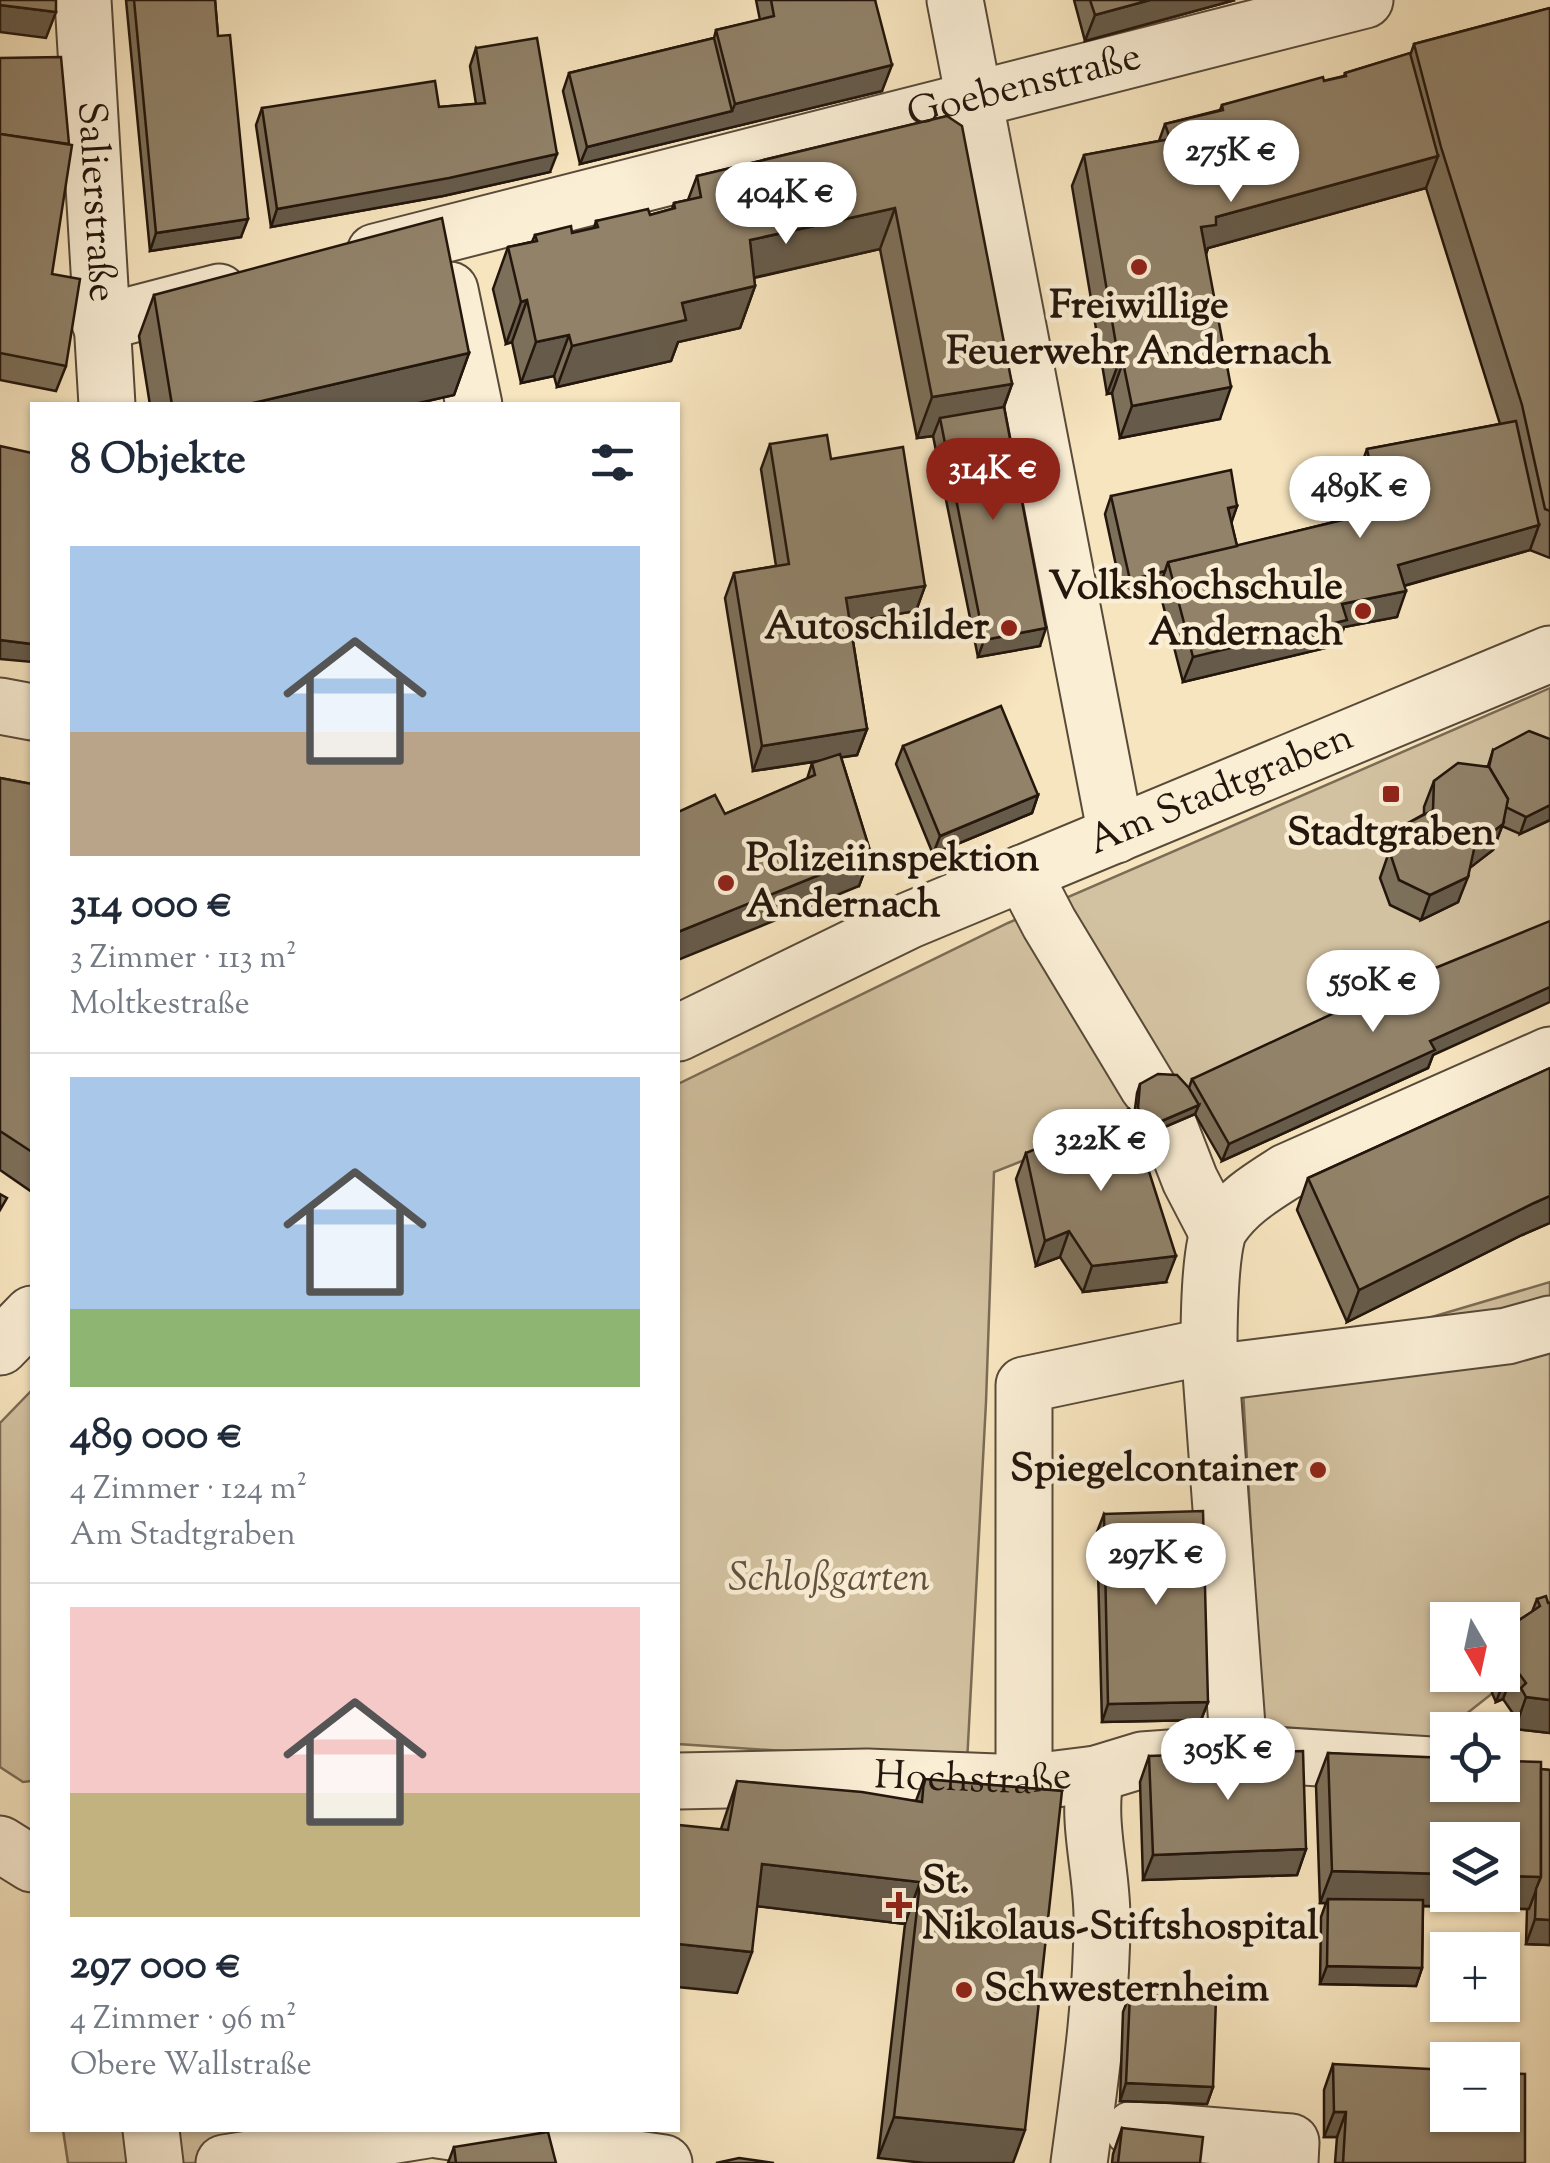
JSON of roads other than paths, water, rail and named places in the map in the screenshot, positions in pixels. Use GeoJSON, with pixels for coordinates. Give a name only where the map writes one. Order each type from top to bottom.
{"type":"FeatureCollection","features":[{"type":"Feature","properties":{"kind":"street","name":"Salierstraße"},"geometry":{"type":"LineString","coordinates":[[83,0],[107,402]]}},
{"type":"Feature","properties":{"kind":"street"},"geometry":{"type":"LineString","coordinates":[[956,0],[1116,836]]}},
{"type":"Feature","properties":{"kind":"street","name":"Goebenstraße"},"geometry":{"type":"LineString","coordinates":[[326,265],[1366,0]]}},
{"type":"Feature","properties":{"kind":"street"},"geometry":{"type":"LineString","coordinates":[[439,235],[473,402]]}},
{"type":"Feature","properties":{"kind":"street"},"geometry":{"type":"LineString","coordinates":[[100,323],[270,279]]}},
{"type":"Feature","properties":{"kind":"street","name":"Am Stadtgraben"},"geometry":{"type":"LineString","coordinates":[[680,1032],[910,920],[1550,654]]}},
{"type":"Feature","properties":{"kind":"street"},"geometry":{"type":"LineString","coordinates":[[0,706],[30,712]]}},
{"type":"Feature","properties":{"kind":"street"},"geometry":{"type":"LineString","coordinates":[[1023,873],[1158,1107],[1218,1232]]}},
{"type":"Feature","properties":{"kind":"street"},"geometry":{"type":"LineString","coordinates":[[1238,1753],[1210,1359],[1210,1303],[1218,1232],[1246,1196],[1286,1172],[1550,1055]]}},
{"type":"Feature","properties":{"kind":"street"},"geometry":{"type":"LineString","coordinates":[[0,1347],[30,1316]]}},
{"type":"Feature","properties":{"kind":"street"},"geometry":{"type":"LineString","coordinates":[[1024,1783],[1024,1385],[1210,1359],[1507,1336],[1550,1324]]}},
{"type":"Feature","properties":{"kind":"street","name":"Hochstraße"},"geometry":{"type":"LineString","coordinates":[[680,1781],[867,1776],[1024,1783],[1096,1774],[1142,1760],[1238,1753],[1430,1765]]}},
{"type":"Feature","properties":{"kind":"street"},"geometry":{"type":"LineString","coordinates":[[1078,2163],[1100,2013],[1102,1914],[1090,1801],[1096,1774]]}},
{"type":"Feature","properties":{"kind":"street"},"geometry":{"type":"LineString","coordinates":[[0,1844],[30,1863]]}},
{"type":"Feature","properties":{"kind":"street"},"geometry":{"type":"LineString","coordinates":[[1134,2129],[1291,2142],[1290,2163]]}},
{"type":"Feature","properties":{"kind":"street"},"geometry":{"type":"LineString","coordinates":[[151,2132],[156,2163]]}},
{"type":"Feature","properties":{"kind":"street"},"geometry":{"type":"LineString","coordinates":[[224,2163],[415,2132]]}},
{"type":"Feature","properties":{"kind":"street"},"geometry":{"type":"LineString","coordinates":[[451,2132],[638,2161]]}},
{"type":"Feature","properties":{"kind":"place","name":"Freiwillige Feuerwehr Andernach"},"geometry":{"type":"Point","coordinates":[1139,267]}},
{"type":"Feature","properties":{"kind":"place","name":"Volkshochschule Andernach"},"geometry":{"type":"Point","coordinates":[1363,611]}},
{"type":"Feature","properties":{"kind":"place","name":"Autoschilder"},"geometry":{"type":"Point","coordinates":[1009,628]}},
{"type":"Feature","properties":{"kind":"place","name":"Stadtgraben"},"geometry":{"type":"Point","coordinates":[1391,794]}},
{"type":"Feature","properties":{"kind":"place","name":"Polizeiinspektion Andernach"},"geometry":{"type":"Point","coordinates":[726,883]}},
{"type":"Feature","properties":{"kind":"place","name":"Spiegelcontainer"},"geometry":{"type":"Point","coordinates":[1318,1470]}},
{"type":"Feature","properties":{"kind":"place","name":"St. Nikolaus-Stiftshospital"},"geometry":{"type":"Point","coordinates":[899,1905]}},
{"type":"Feature","properties":{"kind":"place","name":"Schwesternheim"},"geometry":{"type":"Point","coordinates":[964,1990]}},
{"type":"Feature","properties":{"kind":"park label","name":"Schloßgarten"},"geometry":{"type":"Point","coordinates":[829,1580]}}]}
